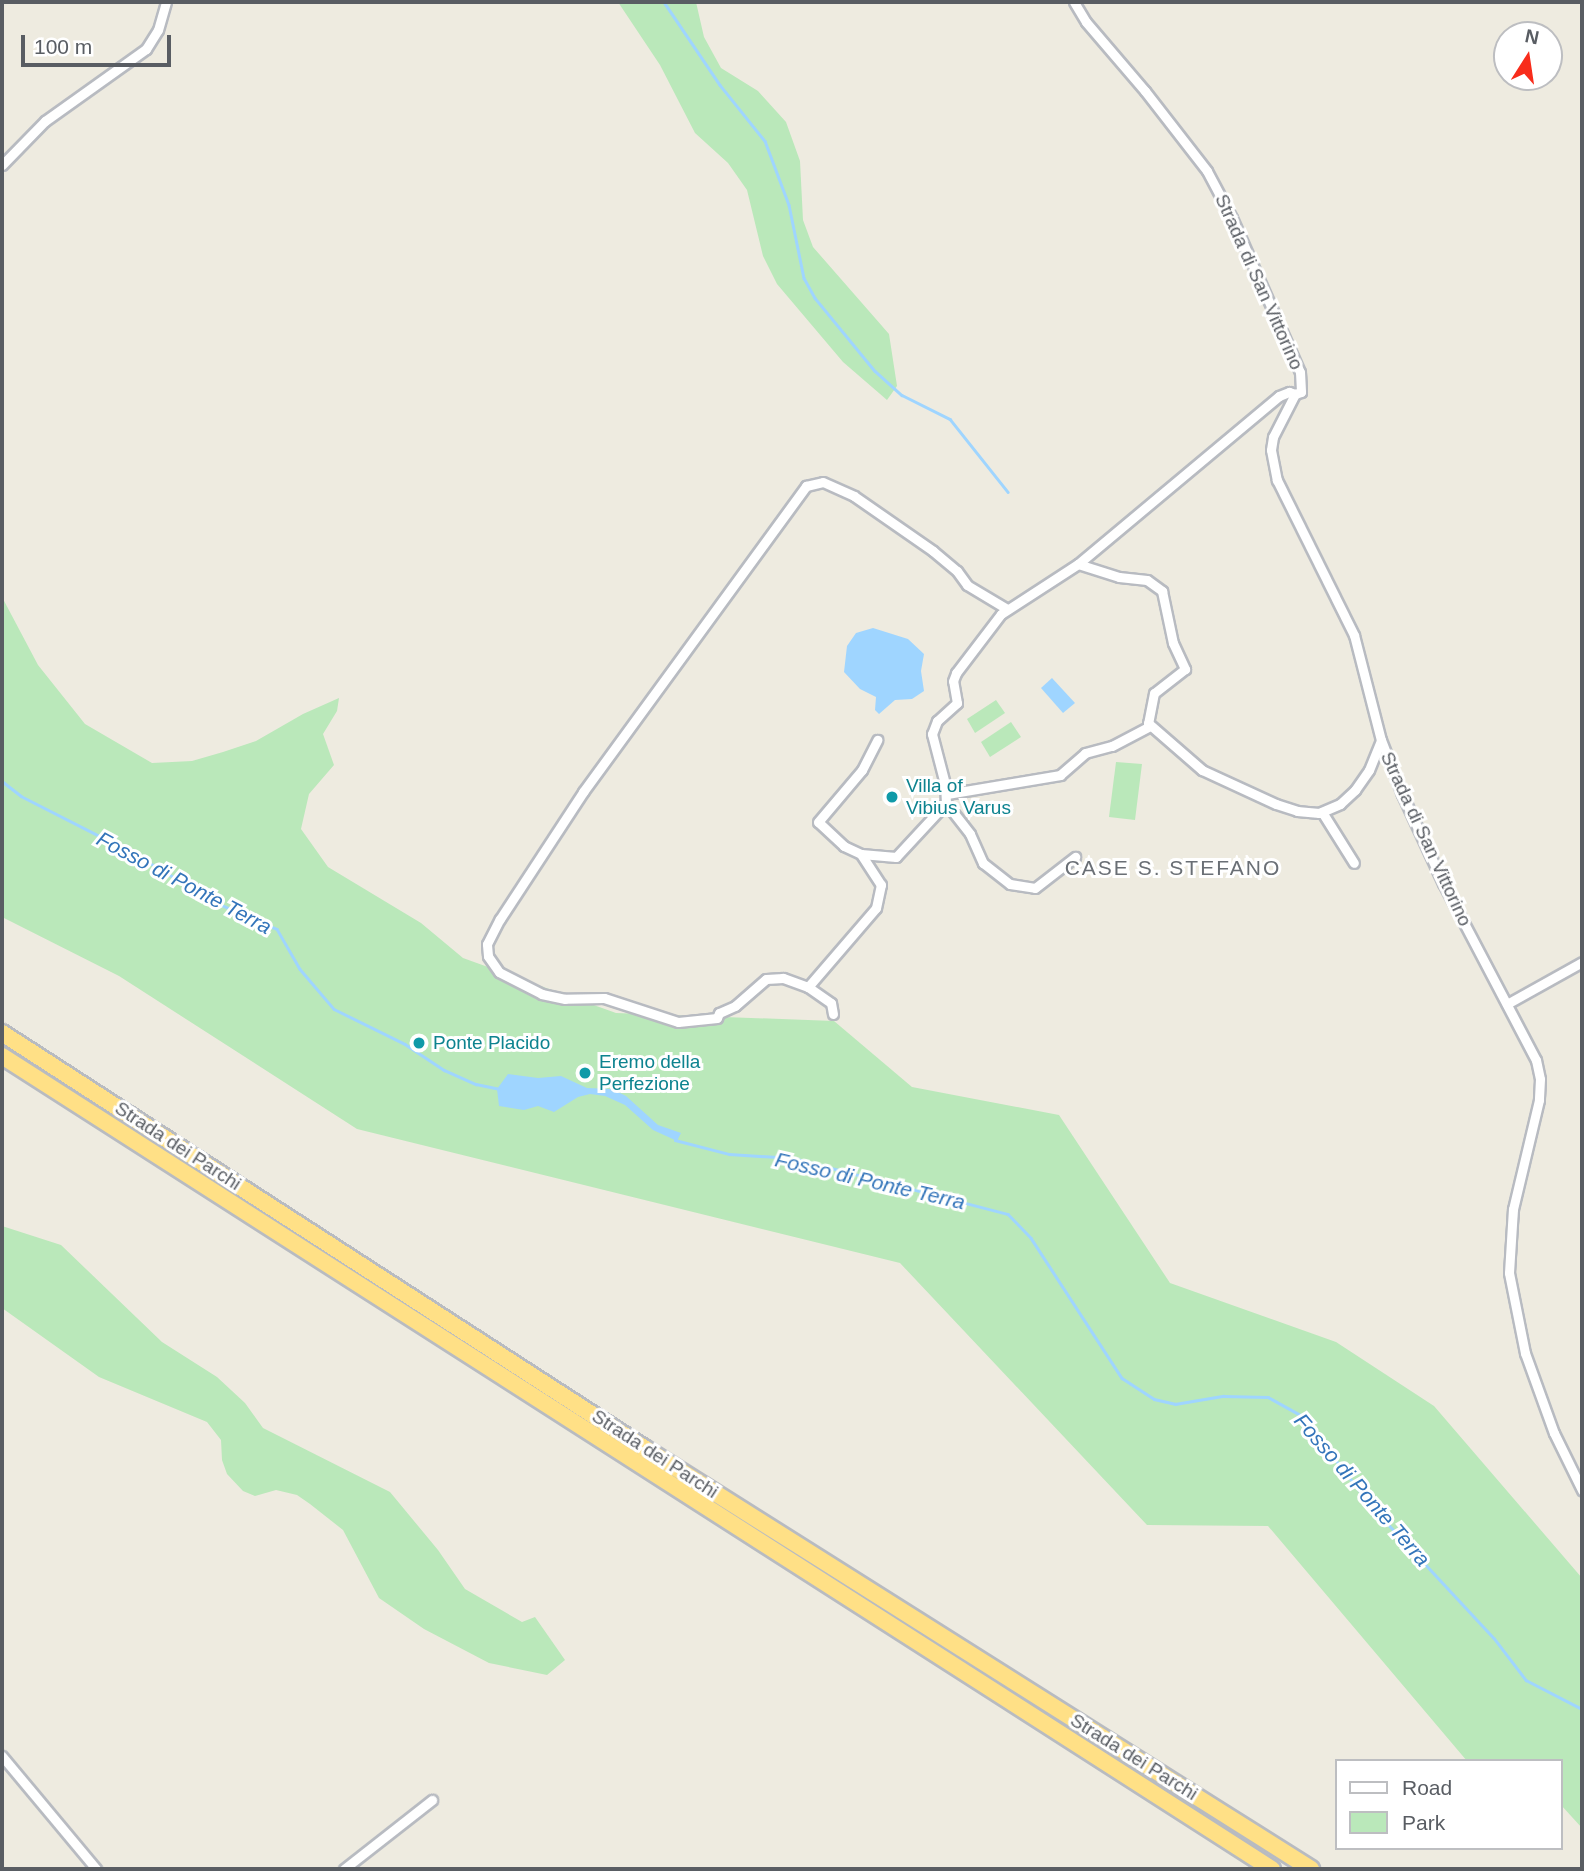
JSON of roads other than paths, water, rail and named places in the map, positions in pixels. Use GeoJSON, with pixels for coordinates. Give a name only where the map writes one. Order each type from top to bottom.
{"type":"FeatureCollection","features":[{"type":"Feature","properties":{"kind":"highway","name":"Strada dei Parchi"},"geometry":{"type":"LineString","coordinates":[[2,1034],[644,1448],[1311,1869]]}},
{"type":"Feature","properties":{"kind":"highway","name":"Strada dei Parchi"},"geometry":{"type":"LineString","coordinates":[[2,1056],[1272,1869]]}},
{"type":"Feature","properties":{"kind":"street"},"geometry":{"type":"LineString","coordinates":[[2,164],[45,121],[142,53],[156,36],[166,2]]}},
{"type":"Feature","properties":{"kind":"street","name":"Strada di San Vittorino"},"geometry":{"type":"LineString","coordinates":[[1074,2],[1086,22],[1144,91],[1213,183],[1300,372],[1301,392],[1295,394],[1273,437],[1271,450],[1275,472],[1287,505],[1353,635],[1381,740],[1433,862],[1535,1056],[1540,1079],[1537,1111],[1512,1214],[1508,1245],[1509,1278],[1527,1359],[1554,1433],[1582,1490]]}},
{"type":"Feature","properties":{"kind":"street"},"geometry":{"type":"LineString","coordinates":[[1075,857],[1035,888],[1010,884],[982,861],[970,834],[946,798],[933,746],[933,731],[937,722],[957,703],[953,681],[956,673],[1007,609],[1078,564],[1279,396],[1289,392],[1295,394]]}},
{"type":"Feature","properties":{"kind":"street"},"geometry":{"type":"LineString","coordinates":[[833,1014],[831,1003],[808,987],[783,978],[769,978],[750,990],[735,1006],[719,1013],[717,1018],[678,1022],[604,998],[565,999],[542,994],[499,972],[488,956],[487,944],[500,919],[583,792],[806,486],[825,483],[854,496],[941,558],[957,571],[967,585],[1007,609]]}},
{"type":"Feature","properties":{"kind":"street"},"geometry":{"type":"LineString","coordinates":[[1078,564],[1119,577],[1147,580],[1162,591],[1173,643],[1185,669],[1154,692],[1148,719],[1150,726],[1205,772],[1276,804],[1302,812],[1322,812],[1340,804],[1355,790],[1369,770],[1381,740]]}},
{"type":"Feature","properties":{"kind":"street"},"geometry":{"type":"LineString","coordinates":[[877,740],[862,770],[818,822],[835,839],[861,854],[897,857],[946,798],[1060,775],[1085,754],[1112,746],[1150,726]]}},
{"type":"Feature","properties":{"kind":"street"},"geometry":{"type":"LineString","coordinates":[[1322,812],[1354,863]]}},
{"type":"Feature","properties":{"kind":"street"},"geometry":{"type":"LineString","coordinates":[[808,987],[876,908],[881,885],[861,854]]}},
{"type":"Feature","properties":{"kind":"street"},"geometry":{"type":"LineString","coordinates":[[1507,1004],[1582,962]]}},
{"type":"Feature","properties":{"kind":"street"},"geometry":{"type":"LineString","coordinates":[[2,1756],[96,1869]]}},
{"type":"Feature","properties":{"kind":"street"},"geometry":{"type":"LineString","coordinates":[[344,1869],[432,1800]]}},
{"type":"Feature","properties":{"kind":"water"},"geometry":{"type":"Polygon","coordinates":[[[873,628],[908,639],[924,654],[921,671],[924,691],[912,699],[895,700],[879,714],[875,710],[876,697],[860,689],[844,672],[847,646],[856,633],[873,628]]]}},
{"type":"Feature","properties":{"kind":"water"},"geometry":{"type":"Polygon","coordinates":[[[1052,678],[1075,703],[1063,713],[1041,688],[1052,678]]]}},
{"type":"Feature","properties":{"kind":"water"},"geometry":{"type":"Polygon","coordinates":[[[508,1074],[538,1078],[561,1076],[587,1088],[612,1089],[626,1096],[658,1125],[681,1133],[677,1141],[653,1130],[625,1105],[605,1096],[590,1094],[578,1097],[554,1112],[538,1106],[524,1110],[499,1106],[497,1089],[508,1074]]]}},
{"type":"Feature","properties":{"kind":"waterway"},"geometry":{"type":"LineString","coordinates":[[664,2],[720,85],[765,141],[789,205],[804,278],[815,298],[875,371],[902,395],[950,419],[1008,492]]}},
{"type":"Feature","properties":{"kind":"waterway","name":"Fosso di Ponte Terra"},"geometry":{"type":"LineString","coordinates":[[2,781],[21,796],[133,853],[219,904],[277,929],[300,969],[334,1009],[405,1044],[444,1070],[476,1084],[499,1089]]}},
{"type":"Feature","properties":{"kind":"waterway","name":"Fosso di Ponte Terra"},"geometry":{"type":"LineString","coordinates":[[675,1140],[729,1154],[793,1158],[1008,1214],[1031,1238],[1122,1378],[1154,1399],[1175,1404],[1223,1396],[1268,1397],[1301,1415],[1374,1509],[1494,1638],[1526,1680],[1582,1709]]}},
{"type":"Feature","properties":{"kind":"place","name":"Villa of Vibius Varus"},"geometry":{"type":"Point","coordinates":[892,797]}},
{"type":"Feature","properties":{"kind":"place","name":"Ponte Placido"},"geometry":{"type":"Point","coordinates":[419,1043]}},
{"type":"Feature","properties":{"kind":"place","name":"Eremo della Perfezione"},"geometry":{"type":"Point","coordinates":[585,1073]}},
{"type":"Feature","properties":{"kind":"district","name":"CASE S. STEFANO"},"geometry":{"type":"Point","coordinates":[1173,868]}}]}
